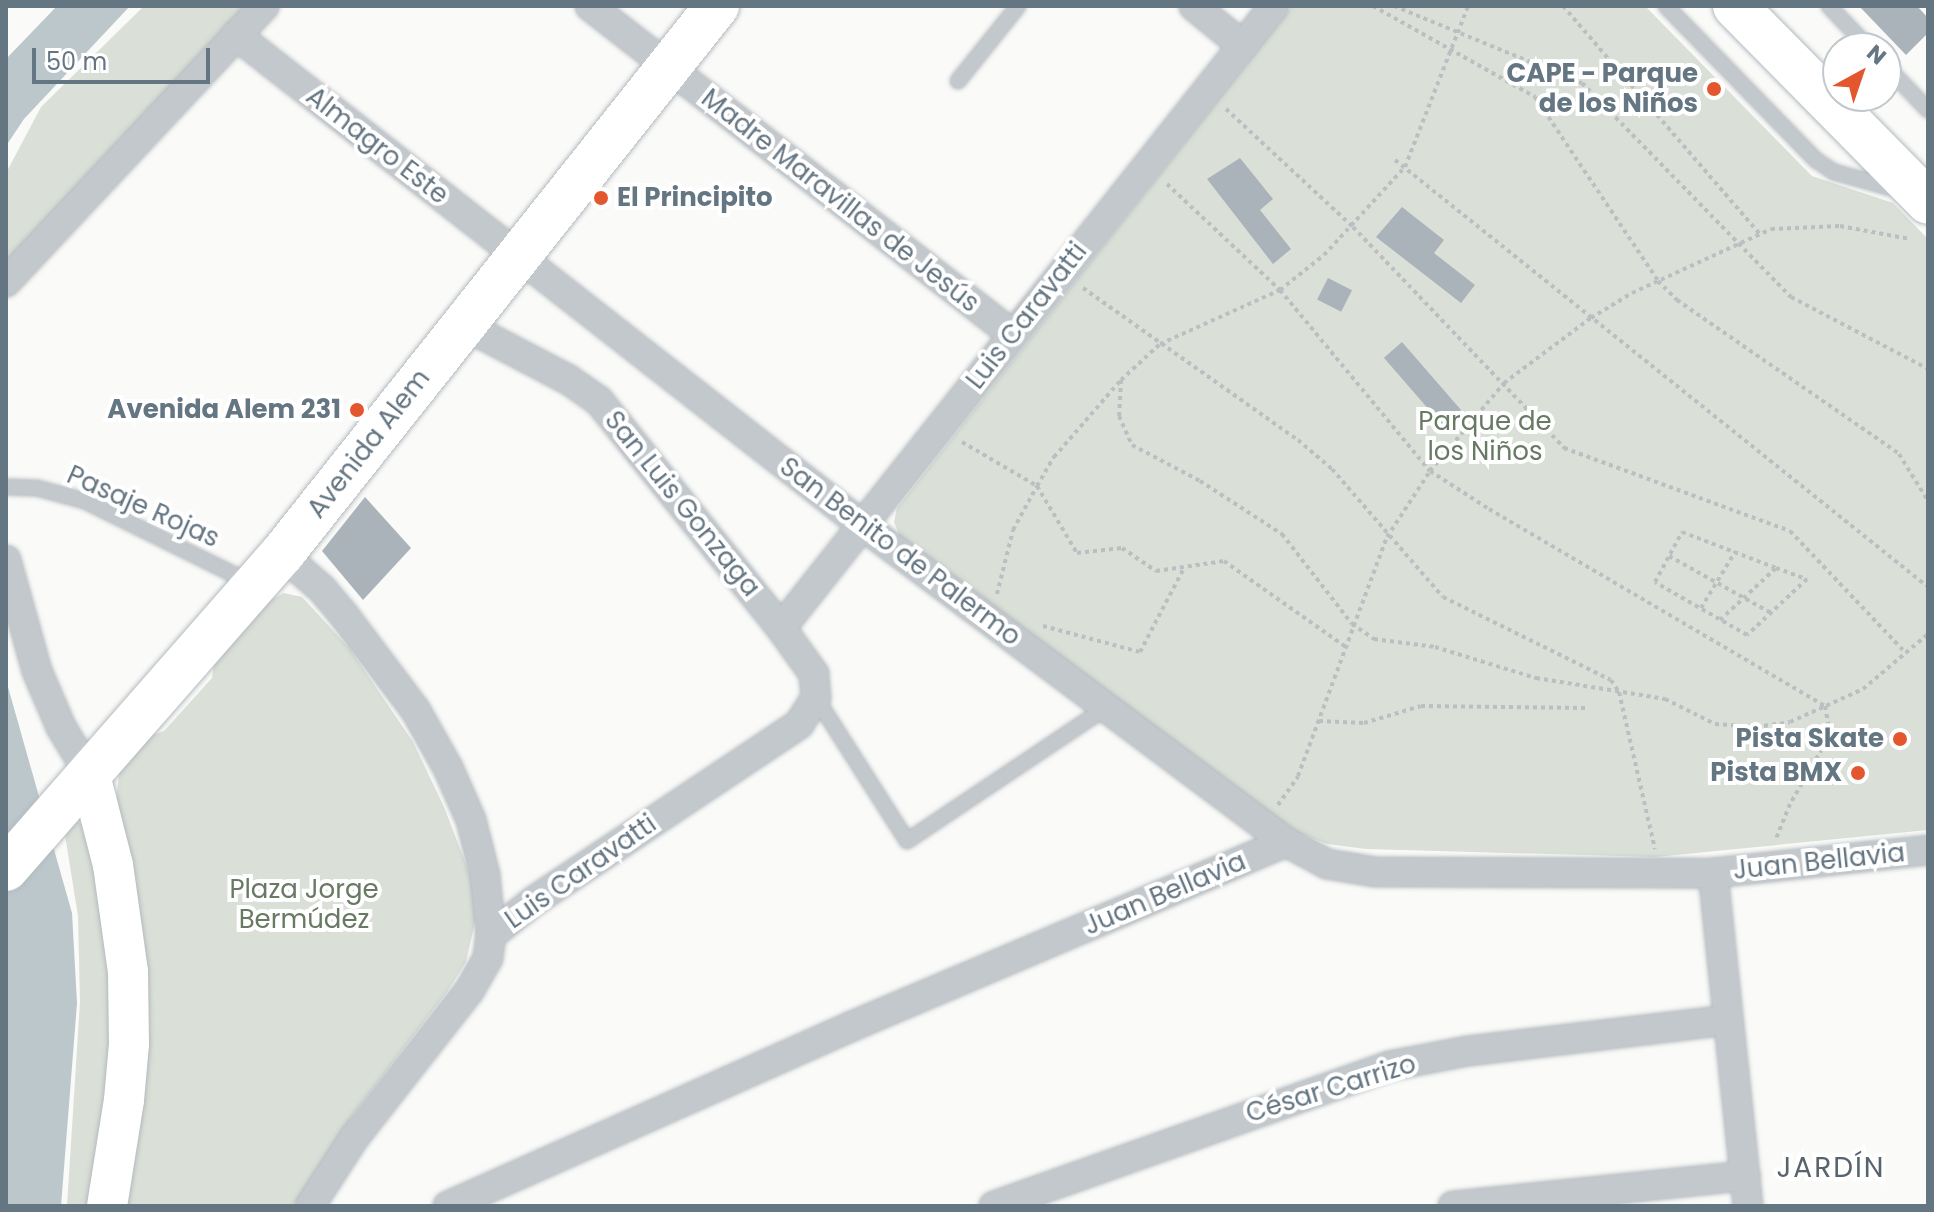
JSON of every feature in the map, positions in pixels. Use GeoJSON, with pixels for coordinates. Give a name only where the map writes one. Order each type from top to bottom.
{"type":"FeatureCollection","features":[{"type":"Feature","properties":{"kind":"main road","name":"Avenida Alem"},"geometry":{"type":"LineString","coordinates":[[6,869],[270,570],[717,6]]}},
{"type":"Feature","properties":{"kind":"main road"},"geometry":{"type":"LineString","coordinates":[[1735,6],[1920,213]]}},
{"type":"Feature","properties":{"kind":"street"},"geometry":{"type":"LineString","coordinates":[[6,282],[264,6]]}},
{"type":"Feature","properties":{"kind":"street","name":"Madre Maravillas de Jesús"},"geometry":{"type":"LineString","coordinates":[[590,6],[1012,334]]}},
{"type":"Feature","properties":{"kind":"street"},"geometry":{"type":"LineString","coordinates":[[1194,6],[1243,46]]}},
{"type":"Feature","properties":{"kind":"street","name":"Luis Caravatti"},"geometry":{"type":"LineString","coordinates":[[781,628],[1274,6]]}},
{"type":"Feature","properties":{"kind":"street","name":"Almagro Este"},"geometry":{"type":"LineString","coordinates":[[236,35],[517,257]]}},
{"type":"Feature","properties":{"kind":"street","name":"San Benito de Palermo"},"geometry":{"type":"LineString","coordinates":[[517,257],[862,525],[1286,842]]}},
{"type":"Feature","properties":{"kind":"street","name":"San Luis Gonzaga"},"geometry":{"type":"LineString","coordinates":[[464,325],[567,379],[599,401],[781,628],[814,674],[816,698]]}},
{"type":"Feature","properties":{"kind":"street"},"geometry":{"type":"LineString","coordinates":[[6,560],[37,671],[61,727],[76,790],[113,865],[128,972],[129,1044],[124,1100],[107,1206]]}},
{"type":"Feature","properties":{"kind":"street"},"geometry":{"type":"LineString","coordinates":[[270,570],[322,589],[416,711],[448,768],[471,820],[482,861],[491,935]]}},
{"type":"Feature","properties":{"kind":"street","name":"Luis Caravatti"},"geometry":{"type":"LineString","coordinates":[[310,1206],[354,1138],[469,991],[488,958],[491,935],[534,901],[799,724],[816,698]]}},
{"type":"Feature","properties":{"kind":"street","name":"Juan Bellavia"},"geometry":{"type":"LineString","coordinates":[[448,1206],[850,1027],[1286,842],[1327,864],[1376,872],[1713,873],[1928,850]]}},
{"type":"Feature","properties":{"kind":"street"},"geometry":{"type":"LineString","coordinates":[[1713,873],[1748,1206]]}},
{"type":"Feature","properties":{"kind":"street","name":"César Carrizo"},"geometry":{"type":"LineString","coordinates":[[994,1206],[1040,1198],[1389,1066],[1468,1051],[1728,1020]]}},
{"type":"Feature","properties":{"kind":"street"},"geometry":{"type":"LineString","coordinates":[[1453,1206],[1745,1176]]}},
{"type":"Feature","properties":{"kind":"lane"},"geometry":{"type":"LineString","coordinates":[[958,81],[1018,6]]}},
{"type":"Feature","properties":{"kind":"lane"},"geometry":{"type":"LineString","coordinates":[[1666,6],[1816,160],[1834,172],[1920,213]]}},
{"type":"Feature","properties":{"kind":"lane"},"geometry":{"type":"LineString","coordinates":[[1829,6],[1854,32]]}},
{"type":"Feature","properties":{"kind":"lane"},"geometry":{"type":"LineString","coordinates":[[1902,80],[1925,101]]}},
{"type":"Feature","properties":{"kind":"lane","name":"Pasaje Rojas"},"geometry":{"type":"LineString","coordinates":[[6,487],[37,488],[85,501],[270,570]]}},
{"type":"Feature","properties":{"kind":"lane"},"geometry":{"type":"LineString","coordinates":[[816,698],[907,841],[1107,707]]}},
{"type":"Feature","properties":{"kind":"path"},"geometry":{"type":"LineString","coordinates":[[1373,6],[1535,97],[1658,281],[1677,300],[1899,454],[1928,501]]}},
{"type":"Feature","properties":{"kind":"path"},"geometry":{"type":"LineString","coordinates":[[1394,6],[1582,83],[1791,297],[1928,369]]}},
{"type":"Feature","properties":{"kind":"path"},"geometry":{"type":"LineString","coordinates":[[995,602],[1013,530],[1037,486],[1054,457],[1121,380],[1160,344],[1280,290],[1353,227],[1405,167],[1468,6]]}},
{"type":"Feature","properties":{"kind":"path"},"geometry":{"type":"LineString","coordinates":[[1563,6],[1760,234]]}},
{"type":"Feature","properties":{"kind":"path"},"geometry":{"type":"LineString","coordinates":[[1224,107],[1353,227],[1564,448],[1790,531],[1905,652]]}},
{"type":"Feature","properties":{"kind":"path"},"geometry":{"type":"LineString","coordinates":[[1395,160],[1928,587]]}},
{"type":"Feature","properties":{"kind":"path"},"geometry":{"type":"LineString","coordinates":[[1165,182],[1280,290],[1430,471],[1489,509],[1825,706],[1830,735],[1790,804],[1776,839]]}},
{"type":"Feature","properties":{"kind":"path"},"geometry":{"type":"LineString","coordinates":[[1274,810],[1298,776],[1352,624],[1387,537],[1430,471],[1504,383],[1591,318],[1658,281],[1771,229],[1840,226],[1920,213]]}},
{"type":"Feature","properties":{"kind":"path"},"geometry":{"type":"LineString","coordinates":[[1083,288],[1298,440],[1332,469],[1387,537],[1443,597],[1611,680],[1619,692],[1655,849]]}},
{"type":"Feature","properties":{"kind":"path"},"geometry":{"type":"LineString","coordinates":[[1121,380],[1119,416],[1132,445],[1200,481],[1282,534],[1352,624],[1374,639],[1435,647],[1536,678],[1665,699],[1715,724],[1756,727],[1790,722],[1863,689],[1928,634]]}},
{"type":"Feature","properties":{"kind":"path"},"geometry":{"type":"LineString","coordinates":[[961,442],[1037,486],[1077,553],[1122,548],[1156,571],[1224,561],[1346,647]]}},
{"type":"Feature","properties":{"kind":"path"},"geometry":{"type":"LineString","coordinates":[[1682,532],[1807,579],[1747,635],[1655,582],[1669,556],[1682,532]]}},
{"type":"Feature","properties":{"kind":"path"},"geometry":{"type":"LineString","coordinates":[[1701,609],[1735,552]]}},
{"type":"Feature","properties":{"kind":"path"},"geometry":{"type":"LineString","coordinates":[[1669,556],[1771,613]]}},
{"type":"Feature","properties":{"kind":"path"},"geometry":{"type":"LineString","coordinates":[[1033,623],[1140,652],[1184,567]]}},
{"type":"Feature","properties":{"kind":"path"},"geometry":{"type":"LineString","coordinates":[[1720,620],[1776,568]]}},
{"type":"Feature","properties":{"kind":"path"},"geometry":{"type":"LineString","coordinates":[[1319,721],[1364,723],[1421,706],[1587,708]]}},
{"type":"Feature","properties":{"kind":"green space"},"geometry":{"type":"Polygon","coordinates":[[[144,6],[246,6],[6,262],[6,173],[41,107],[144,6]]]}},
{"type":"Feature","properties":{"kind":"green space","name":"Parque de los Niños"},"geometry":{"type":"Polygon","coordinates":[[[1292,6],[1645,6],[1812,176],[1893,203],[1928,239],[1928,830],[1655,857],[1366,849],[1327,844],[1291,830],[900,536],[894,522],[897,508],[1292,6]]]}},
{"type":"Feature","properties":{"kind":"green space","name":"Plaza Jorge Bermúdez"},"geometry":{"type":"Polygon","coordinates":[[[284,593],[302,597],[350,649],[413,742],[444,807],[471,877],[476,918],[466,962],[447,992],[355,1112],[294,1206],[122,1206],[116,805],[119,772],[150,736],[164,731],[212,678],[214,663],[267,602],[284,593]]]}},
{"type":"Feature","properties":{"kind":"green space"},"geometry":{"type":"Polygon","coordinates":[[[74,821],[87,826],[98,870],[115,1046],[92,1206],[67,1206],[80,1002],[78,916],[65,835],[74,821]]]}},
{"type":"Feature","properties":{"kind":"shaded area"},"geometry":{"type":"Polygon","coordinates":[[[57,6],[130,6],[24,119],[6,146],[6,59],[57,6]]]}},
{"type":"Feature","properties":{"kind":"shaded area"},"geometry":{"type":"Polygon","coordinates":[[[6,680],[72,913],[77,1003],[61,1206],[6,1206],[6,680]]]}},
{"type":"Feature","properties":{"kind":"building"},"geometry":{"type":"Polygon","coordinates":[[[1859,6],[1917,6],[1928,18],[1928,33],[1906,55],[1902,51],[1902,32],[1884,32],[1859,6]]]}},
{"type":"Feature","properties":{"kind":"building"},"geometry":{"type":"Polygon","coordinates":[[[1240,158],[1273,199],[1260,210],[1291,249],[1273,264],[1207,179],[1240,158]]]}},
{"type":"Feature","properties":{"kind":"building"},"geometry":{"type":"Polygon","coordinates":[[[1402,207],[1444,240],[1434,253],[1475,285],[1461,303],[1376,237],[1402,207]]]}},
{"type":"Feature","properties":{"kind":"building"},"geometry":{"type":"Polygon","coordinates":[[[1328,278],[1352,290],[1341,312],[1317,299],[1328,278]]]}},
{"type":"Feature","properties":{"kind":"building"},"geometry":{"type":"Polygon","coordinates":[[[1402,342],[1461,410],[1443,426],[1384,358],[1402,342]]]}},
{"type":"Feature","properties":{"kind":"building"},"geometry":{"type":"Polygon","coordinates":[[[365,497],[411,548],[363,600],[322,551],[365,497]]]}},
{"type":"Feature","properties":{"kind":"place","name":"CAPE - Parque de los Niños"},"geometry":{"type":"Point","coordinates":[1714,89]}},
{"type":"Feature","properties":{"kind":"place","name":"El Principito"},"geometry":{"type":"Point","coordinates":[601,198]}},
{"type":"Feature","properties":{"kind":"place","name":"Avenida Alem 231"},"geometry":{"type":"Point","coordinates":[357,410]}},
{"type":"Feature","properties":{"kind":"place","name":"Pista Skate"},"geometry":{"type":"Point","coordinates":[1900,739]}},
{"type":"Feature","properties":{"kind":"place","name":"Pista BMX"},"geometry":{"type":"Point","coordinates":[1858,773]}},
{"type":"Feature","properties":{"kind":"district","name":"JARDÍN"},"geometry":{"type":"Point","coordinates":[1831,1168]}}]}
